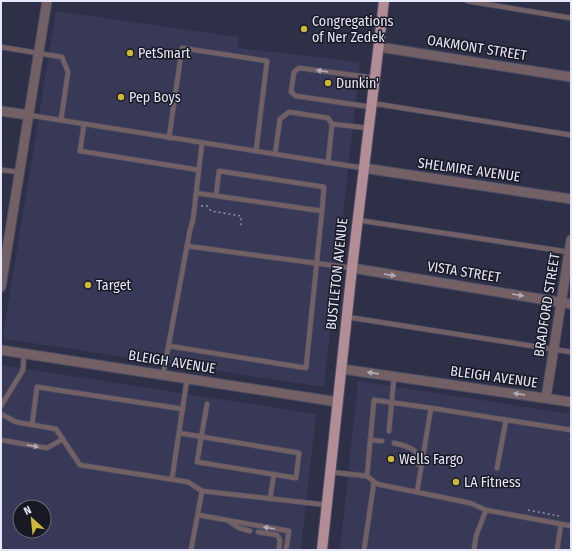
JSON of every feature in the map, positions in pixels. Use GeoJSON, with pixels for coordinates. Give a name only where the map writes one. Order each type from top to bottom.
{"type":"FeatureCollection","features":[{"type":"Feature","properties":{"kind":"main road","name":"BUSTLETON AVENUE"},"geometry":{"type":"LineString","coordinates":[[322,550],[357,220],[384,1]]}},
{"type":"Feature","properties":{"kind":"street"},"geometry":{"type":"LineString","coordinates":[[1,286],[5,231],[19,172],[46,1]]}},
{"type":"Feature","properties":{"kind":"street","name":"OAKMONT STREET"},"geometry":{"type":"LineString","coordinates":[[379,48],[571,76]]}},
{"type":"Feature","properties":{"kind":"street"},"geometry":{"type":"LineString","coordinates":[[1,111],[28,115]]}},
{"type":"Feature","properties":{"kind":"street","name":"SHELMIRE AVENUE"},"geometry":{"type":"LineString","coordinates":[[363,168],[571,199]]}},
{"type":"Feature","properties":{"kind":"street","name":"BRADFORD STREET"},"geometry":{"type":"LineString","coordinates":[[546,398],[571,240]]}},
{"type":"Feature","properties":{"kind":"street","name":"VISTA STREET"},"geometry":{"type":"LineString","coordinates":[[352,268],[571,304]]}},
{"type":"Feature","properties":{"kind":"street","name":"BLEIGH AVENUE"},"geometry":{"type":"LineString","coordinates":[[1,350],[338,402]]}},
{"type":"Feature","properties":{"kind":"street","name":"BLEIGH AVENUE"},"geometry":{"type":"LineString","coordinates":[[342,369],[571,402]]}},
{"type":"Feature","properties":{"kind":"lane"},"geometry":{"type":"LineString","coordinates":[[467,1],[571,18]]}},
{"type":"Feature","properties":{"kind":"lane"},"geometry":{"type":"LineString","coordinates":[[1,47],[62,57],[65,61],[68,72],[61,120]]}},
{"type":"Feature","properties":{"kind":"lane"},"geometry":{"type":"LineString","coordinates":[[169,138],[182,48],[267,61],[256,151]]}},
{"type":"Feature","properties":{"kind":"lane"},"geometry":{"type":"LineString","coordinates":[[375,78],[299,68],[294,72],[291,92],[296,96],[371,105],[571,136]]}},
{"type":"Feature","properties":{"kind":"lane"},"geometry":{"type":"LineString","coordinates":[[275,154],[280,119],[290,112],[328,118],[332,124],[328,163]]}},
{"type":"Feature","properties":{"kind":"lane"},"geometry":{"type":"LineString","coordinates":[[28,115],[363,168]]}},
{"type":"Feature","properties":{"kind":"lane"},"geometry":{"type":"LineString","coordinates":[[84,124],[80,151],[199,170]]}},
{"type":"Feature","properties":{"kind":"lane"},"geometry":{"type":"LineString","coordinates":[[332,124],[368,128]]}},
{"type":"Feature","properties":{"kind":"lane"},"geometry":{"type":"LineString","coordinates":[[163,375],[195,206],[202,143]]}},
{"type":"Feature","properties":{"kind":"lane"},"geometry":{"type":"LineString","coordinates":[[1,170],[19,172]]}},
{"type":"Feature","properties":{"kind":"lane"},"geometry":{"type":"LineString","coordinates":[[169,346],[306,368],[315,263],[324,187],[219,171],[216,196]]}},
{"type":"Feature","properties":{"kind":"lane"},"geometry":{"type":"LineString","coordinates":[[196,193],[322,212]]}},
{"type":"Feature","properties":{"kind":"lane"},"geometry":{"type":"LineString","coordinates":[[357,220],[570,253]]}},
{"type":"Feature","properties":{"kind":"lane"},"geometry":{"type":"LineString","coordinates":[[187,246],[352,268]]}},
{"type":"Feature","properties":{"kind":"lane"},"geometry":{"type":"LineString","coordinates":[[347,317],[571,352]]}},
{"type":"Feature","properties":{"kind":"lane"},"geometry":{"type":"LineString","coordinates":[[1,406],[23,370],[24,353]]}},
{"type":"Feature","properties":{"kind":"lane"},"geometry":{"type":"LineString","coordinates":[[389,431],[394,376]]}},
{"type":"Feature","properties":{"kind":"lane"},"geometry":{"type":"LineString","coordinates":[[172,479],[187,379]]}},
{"type":"Feature","properties":{"kind":"lane"},"geometry":{"type":"LineString","coordinates":[[32,425],[37,387],[182,409]]}},
{"type":"Feature","properties":{"kind":"lane"},"geometry":{"type":"LineString","coordinates":[[367,476],[374,400],[571,430]]}},
{"type":"Feature","properties":{"kind":"lane"},"geometry":{"type":"LineString","coordinates":[[179,433],[202,437],[299,453],[296,478],[197,462],[202,437],[207,404]]}},
{"type":"Feature","properties":{"kind":"lane"},"geometry":{"type":"LineString","coordinates":[[416,492],[431,408]]}},
{"type":"Feature","properties":{"kind":"lane"},"geometry":{"type":"LineString","coordinates":[[1,414],[16,422],[56,429],[80,465],[188,482],[202,491],[327,505]]}},
{"type":"Feature","properties":{"kind":"lane"},"geometry":{"type":"LineString","coordinates":[[497,468],[506,420]]}},
{"type":"Feature","properties":{"kind":"lane"},"geometry":{"type":"LineString","coordinates":[[1,440],[47,448],[63,439]]}},
{"type":"Feature","properties":{"kind":"lane"},"geometry":{"type":"LineString","coordinates":[[370,440],[382,441]]}},
{"type":"Feature","properties":{"kind":"lane"},"geometry":{"type":"LineString","coordinates":[[394,443],[413,449],[419,456],[416,492]]}},
{"type":"Feature","properties":{"kind":"lane"},"geometry":{"type":"LineString","coordinates":[[330,472],[367,476],[374,482],[470,503],[486,510],[571,526]]}},
{"type":"Feature","properties":{"kind":"lane"},"geometry":{"type":"LineString","coordinates":[[270,499],[274,474]]}},
{"type":"Feature","properties":{"kind":"lane"},"geometry":{"type":"LineString","coordinates":[[364,550],[374,482]]}},
{"type":"Feature","properties":{"kind":"lane"},"geometry":{"type":"LineString","coordinates":[[191,550],[202,491]]}},
{"type":"Feature","properties":{"kind":"lane"},"geometry":{"type":"LineString","coordinates":[[474,550],[476,536],[486,510]]}},
{"type":"Feature","properties":{"kind":"lane"},"geometry":{"type":"LineString","coordinates":[[198,515],[289,531],[286,550]]}},
{"type":"Feature","properties":{"kind":"lane"},"geometry":{"type":"LineString","coordinates":[[228,521],[239,528],[250,531]]}},
{"type":"Feature","properties":{"kind":"lane"},"geometry":{"type":"LineString","coordinates":[[557,550],[561,524]]}},
{"type":"Feature","properties":{"kind":"lane"},"geometry":{"type":"LineString","coordinates":[[258,532],[277,535],[280,540],[279,550]]}},
{"type":"Feature","properties":{"kind":"path"},"geometry":{"type":"LineString","coordinates":[[195,206],[207,206],[211,211],[241,216],[240,226]]}},
{"type":"Feature","properties":{"kind":"path"},"geometry":{"type":"LineString","coordinates":[[523,509],[559,516]]}},
{"type":"Feature","properties":{"kind":"shaded area"},"geometry":{"type":"Polygon","coordinates":[[[56,11],[239,37],[238,48],[360,62],[324,387],[5,339],[3,335],[56,11]]]}},
{"type":"Feature","properties":{"kind":"shaded area"},"geometry":{"type":"Polygon","coordinates":[[[1,365],[316,414],[301,550],[1,550],[1,365]]]}},
{"type":"Feature","properties":{"kind":"shaded area"},"geometry":{"type":"Polygon","coordinates":[[[358,381],[571,414],[571,550],[340,550],[358,381]]]}},
{"type":"Feature","properties":{"kind":"place","name":"Congregations of Ner Zedek"},"geometry":{"type":"Point","coordinates":[304,29]}},
{"type":"Feature","properties":{"kind":"place","name":"PetSmart"},"geometry":{"type":"Point","coordinates":[130,53]}},
{"type":"Feature","properties":{"kind":"place","name":"Dunkin'"},"geometry":{"type":"Point","coordinates":[328,83]}},
{"type":"Feature","properties":{"kind":"place","name":"Pep Boys"},"geometry":{"type":"Point","coordinates":[121,97]}},
{"type":"Feature","properties":{"kind":"place","name":"Target"},"geometry":{"type":"Point","coordinates":[88,285]}},
{"type":"Feature","properties":{"kind":"place","name":"Wells Fargo"},"geometry":{"type":"Point","coordinates":[391,459]}},
{"type":"Feature","properties":{"kind":"place","name":"LA Fitness"},"geometry":{"type":"Point","coordinates":[456,482]}}]}
